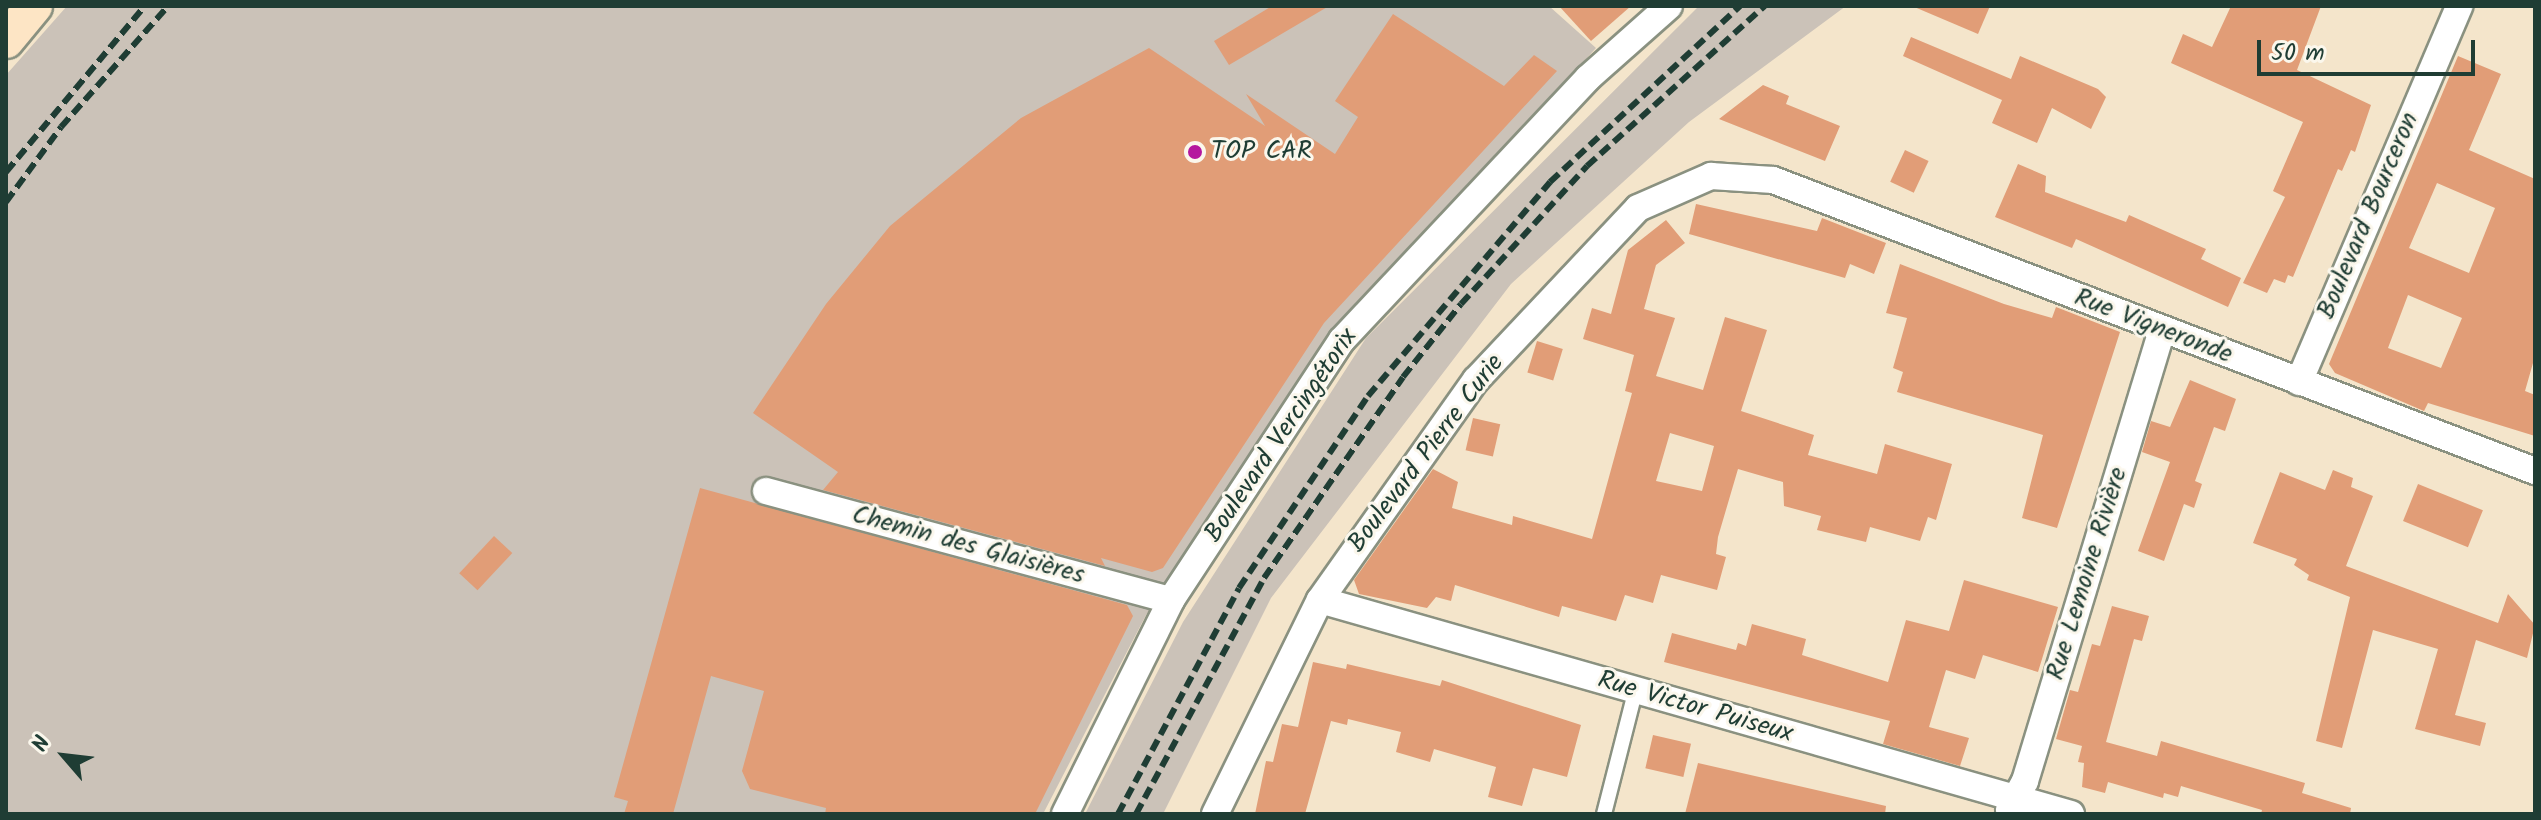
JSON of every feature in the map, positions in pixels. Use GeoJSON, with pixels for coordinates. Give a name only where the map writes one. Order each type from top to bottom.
{"type":"FeatureCollection","features":[{"type":"Feature","properties":{"kind":"main road"},"geometry":{"type":"LineString","coordinates":[[6,40],[34,6]]}},
{"type":"Feature","properties":{"kind":"street","name":"Boulevard Vercingétorix"},"geometry":{"type":"LineString","coordinates":[[1065,814],[1171,600],[1342,340],[1588,78],[1669,6]]}},
{"type":"Feature","properties":{"kind":"street","name":"Boulevard Bourceron"},"geometry":{"type":"LineString","coordinates":[[2299,382],[2459,6]]}},
{"type":"Feature","properties":{"kind":"street","name":"Boulevard Pierre Curie"},"geometry":{"type":"LineString","coordinates":[[1215,814],[1320,600],[1476,380],[1638,208],[1711,176],[1773,180]]}},
{"type":"Feature","properties":{"kind":"street","name":"Rue Vigneronde"},"geometry":{"type":"LineString","coordinates":[[1773,180],[2535,471]]}},
{"type":"Feature","properties":{"kind":"street","name":"Rue Lemoine Rivière"},"geometry":{"type":"LineString","coordinates":[[2010,806],[2025,781],[2162,331]]}},
{"type":"Feature","properties":{"kind":"street","name":"Chemin des Glaisières"},"geometry":{"type":"LineString","coordinates":[[766,491],[1171,600]]}},
{"type":"Feature","properties":{"kind":"street","name":"Rue Victor Puiseux"},"geometry":{"type":"LineString","coordinates":[[1320,600],[2010,806],[2071,814]]}},
{"type":"Feature","properties":{"kind":"lane"},"geometry":{"type":"LineString","coordinates":[[1604,814],[1635,692]]}},
{"type":"Feature","properties":{"kind":"shaded area"},"geometry":{"type":"Polygon","coordinates":[[[67,6],[1549,6],[1596,48],[1341,327],[1146,615],[1043,814],[6,814],[6,75],[67,6]]]}},
{"type":"Feature","properties":{"kind":"shaded area"},"geometry":{"type":"Polygon","coordinates":[[[1699,6],[1846,6],[1689,122],[1511,284],[1271,598],[1163,814],[1085,814],[1183,622],[1366,338],[1699,6]]]}},
{"type":"Feature","properties":{"kind":"building"},"geometry":{"type":"Polygon","coordinates":[[[1272,6],[1329,6],[1229,65],[1214,41],[1272,6]]]}},
{"type":"Feature","properties":{"kind":"building"},"geometry":{"type":"Polygon","coordinates":[[[1559,6],[1631,6],[1591,41],[1559,6]]]}},
{"type":"Feature","properties":{"kind":"building"},"geometry":{"type":"Polygon","coordinates":[[[1912,6],[1990,6],[1978,34],[1912,6]]]}},
{"type":"Feature","properties":{"kind":"building"},"geometry":{"type":"Polygon","coordinates":[[[2231,6],[2321,6],[2297,70],[2371,105],[2355,152],[2351,150],[2342,171],[2338,169],[2293,277],[2288,275],[2285,283],[2274,279],[2267,293],[2243,283],[2285,197],[2273,191],[2303,122],[2171,63],[2183,34],[2212,47],[2231,6]]]}},
{"type":"Feature","properties":{"kind":"building"},"geometry":{"type":"Polygon","coordinates":[[[1393,14],[1504,86],[1534,55],[1557,71],[1324,323],[1163,568],[1152,572],[1101,558],[1105,566],[823,490],[838,472],[753,413],[826,304],[890,226],[1021,118],[1149,48],[1265,126],[1246,94],[1335,154],[1358,117],[1335,101],[1393,14]]]}},
{"type":"Feature","properties":{"kind":"building"},"geometry":{"type":"Polygon","coordinates":[[[1911,37],[2011,79],[2020,56],[2098,89],[2106,97],[2091,129],[2052,108],[2037,143],[1992,123],[2002,100],[1903,56],[1911,37]]]}},
{"type":"Feature","properties":{"kind":"building"},"geometry":{"type":"Polygon","coordinates":[[[2458,56],[2501,74],[2469,150],[2535,179],[2535,356],[2525,391],[2535,395],[2535,436],[2428,403],[2424,411],[2335,373],[2329,364],[2458,56]],[[2437,183],[2409,248],[2469,273],[2495,208],[2437,183]],[[2408,295],[2388,348],[2441,368],[2462,318],[2408,295]]]}},
{"type":"Feature","properties":{"kind":"building"},"geometry":{"type":"Polygon","coordinates":[[[1763,85],[1789,96],[1786,104],[1840,126],[1825,161],[1719,119],[1763,85]]]}},
{"type":"Feature","properties":{"kind":"building"},"geometry":{"type":"Polygon","coordinates":[[[1905,150],[1929,161],[1914,193],[1890,182],[1905,150]]]}},
{"type":"Feature","properties":{"kind":"building"},"geometry":{"type":"Polygon","coordinates":[[[2018,164],[2046,176],[2045,192],[2126,222],[2129,215],[2206,249],[2201,259],[2241,278],[2228,307],[2076,239],[2072,248],[1995,217],[2018,164]]]}},
{"type":"Feature","properties":{"kind":"building"},"geometry":{"type":"Polygon","coordinates":[[[1696,204],[1817,231],[1822,218],[1886,243],[1874,274],[1850,264],[1845,278],[1689,234],[1696,204]]]}},
{"type":"Feature","properties":{"kind":"building"},"geometry":{"type":"Polygon","coordinates":[[[1666,220],[1685,243],[1656,265],[1644,309],[1675,318],[1656,376],[1703,390],[1725,317],[1767,330],[1741,411],[1814,435],[1808,455],[1877,474],[1885,444],[1952,464],[1936,520],[1928,517],[1920,541],[1870,527],[1866,542],[1817,530],[1821,516],[1784,506],[1783,482],[1738,469],[1718,537],[1716,554],[1726,557],[1717,590],[1661,575],[1653,603],[1625,595],[1616,621],[1562,606],[1559,617],[1455,585],[1451,601],[1436,597],[1427,608],[1359,594],[1354,580],[1433,469],[1458,482],[1452,508],[1512,525],[1513,516],[1592,539],[1632,393],[1625,391],[1634,355],[1583,339],[1592,308],[1611,314],[1628,250],[1666,220]],[[1670,433],[1656,481],[1702,491],[1714,446],[1670,433]]]}},
{"type":"Feature","properties":{"kind":"building"},"geometry":{"type":"Polygon","coordinates":[[[1900,264],[2004,304],[2052,318],[2056,307],[2120,332],[2057,528],[2022,518],[2043,435],[1897,392],[1903,372],[1893,368],[1907,318],[1886,313],[1900,264]]]}},
{"type":"Feature","properties":{"kind":"building"},"geometry":{"type":"Polygon","coordinates":[[[1537,341],[1563,349],[1553,380],[1527,373],[1537,341]]]}},
{"type":"Feature","properties":{"kind":"building"},"geometry":{"type":"Polygon","coordinates":[[[2190,380],[2236,399],[2225,431],[2214,427],[2195,481],[2202,484],[2194,508],[2184,504],[2164,561],[2138,551],[2170,462],[2142,452],[2151,421],[2170,427],[2190,380]]]}},
{"type":"Feature","properties":{"kind":"building"},"geometry":{"type":"Polygon","coordinates":[[[1473,418],[1500,424],[1493,456],[1466,450],[1473,418]]]}},
{"type":"Feature","properties":{"kind":"building"},"geometry":{"type":"Polygon","coordinates":[[[2333,470],[2353,478],[2351,487],[2373,496],[2346,566],[2498,623],[2508,594],[2535,625],[2527,658],[2476,640],[2455,715],[2486,723],[2480,746],[2415,729],[2438,649],[2373,630],[2342,748],[2316,741],[2350,597],[2307,580],[2309,575],[2294,565],[2297,559],[2253,543],[2280,472],[2325,490],[2333,470]]]}},
{"type":"Feature","properties":{"kind":"building"},"geometry":{"type":"Polygon","coordinates":[[[2418,484],[2483,510],[2468,547],[2403,521],[2418,484]]]}},
{"type":"Feature","properties":{"kind":"building"},"geometry":{"type":"Polygon","coordinates":[[[700,488],[1127,605],[1133,616],[1035,814],[825,814],[826,808],[750,789],[742,771],[764,691],[711,676],[673,814],[624,814],[628,801],[614,797],[700,488]]]}},
{"type":"Feature","properties":{"kind":"building"},"geometry":{"type":"Polygon","coordinates":[[[494,536],[512,553],[478,590],[459,573],[494,536]]]}},
{"type":"Feature","properties":{"kind":"building"},"geometry":{"type":"Polygon","coordinates":[[[1964,580],[2058,607],[2038,672],[1983,655],[1975,679],[1946,670],[1929,727],[1969,738],[1960,766],[1883,744],[1890,721],[1664,662],[1672,633],[1736,650],[1738,643],[1746,646],[1752,624],[1806,639],[1802,655],[1888,682],[1906,620],[1949,631],[1964,580]]]}},
{"type":"Feature","properties":{"kind":"building"},"geometry":{"type":"Polygon","coordinates":[[[2112,606],[2149,616],[2142,641],[2134,639],[2106,742],[2157,756],[2161,741],[2305,783],[2302,793],[2351,808],[2350,814],[2261,814],[2262,810],[2181,786],[2178,797],[2164,793],[2163,798],[2108,782],[2105,793],[2082,787],[2084,763],[2078,762],[2082,746],[2056,739],[2070,690],[2078,692],[2092,644],[2100,646],[2112,606]]]}},
{"type":"Feature","properties":{"kind":"building"},"geometry":{"type":"Polygon","coordinates":[[[1313,662],[1346,669],[1347,664],[1440,686],[1442,680],[1581,725],[1567,777],[1533,768],[1522,806],[1488,797],[1496,767],[1434,749],[1430,762],[1396,752],[1401,732],[1348,719],[1347,725],[1331,721],[1305,814],[1255,814],[1266,761],[1273,762],[1282,724],[1298,727],[1313,662]]]}},
{"type":"Feature","properties":{"kind":"building"},"geometry":{"type":"Polygon","coordinates":[[[1653,735],[1691,744],[1683,777],[1645,768],[1653,735]]]}},
{"type":"Feature","properties":{"kind":"building"},"geometry":{"type":"Polygon","coordinates":[[[1698,763],[1886,806],[1885,814],[1685,814],[1698,763]]]}},
{"type":"Feature","properties":{"kind":"railway"},"geometry":{"type":"LineString","coordinates":[[6,172],[145,6]]}},
{"type":"Feature","properties":{"kind":"railway"},"geometry":{"type":"LineString","coordinates":[[6,202],[61,127],[168,6]]}},
{"type":"Feature","properties":{"kind":"railway"},"geometry":{"type":"LineString","coordinates":[[1118,814],[1239,588],[1368,396],[1550,182],[1740,6]]}},
{"type":"Feature","properties":{"kind":"railway"},"geometry":{"type":"LineString","coordinates":[[1136,814],[1264,578],[1403,377],[1461,304],[1587,166],[1765,6]]}},
{"type":"Feature","properties":{"kind":"place","name":"TOP CAR"},"geometry":{"type":"Point","coordinates":[1195,152]}}]}
